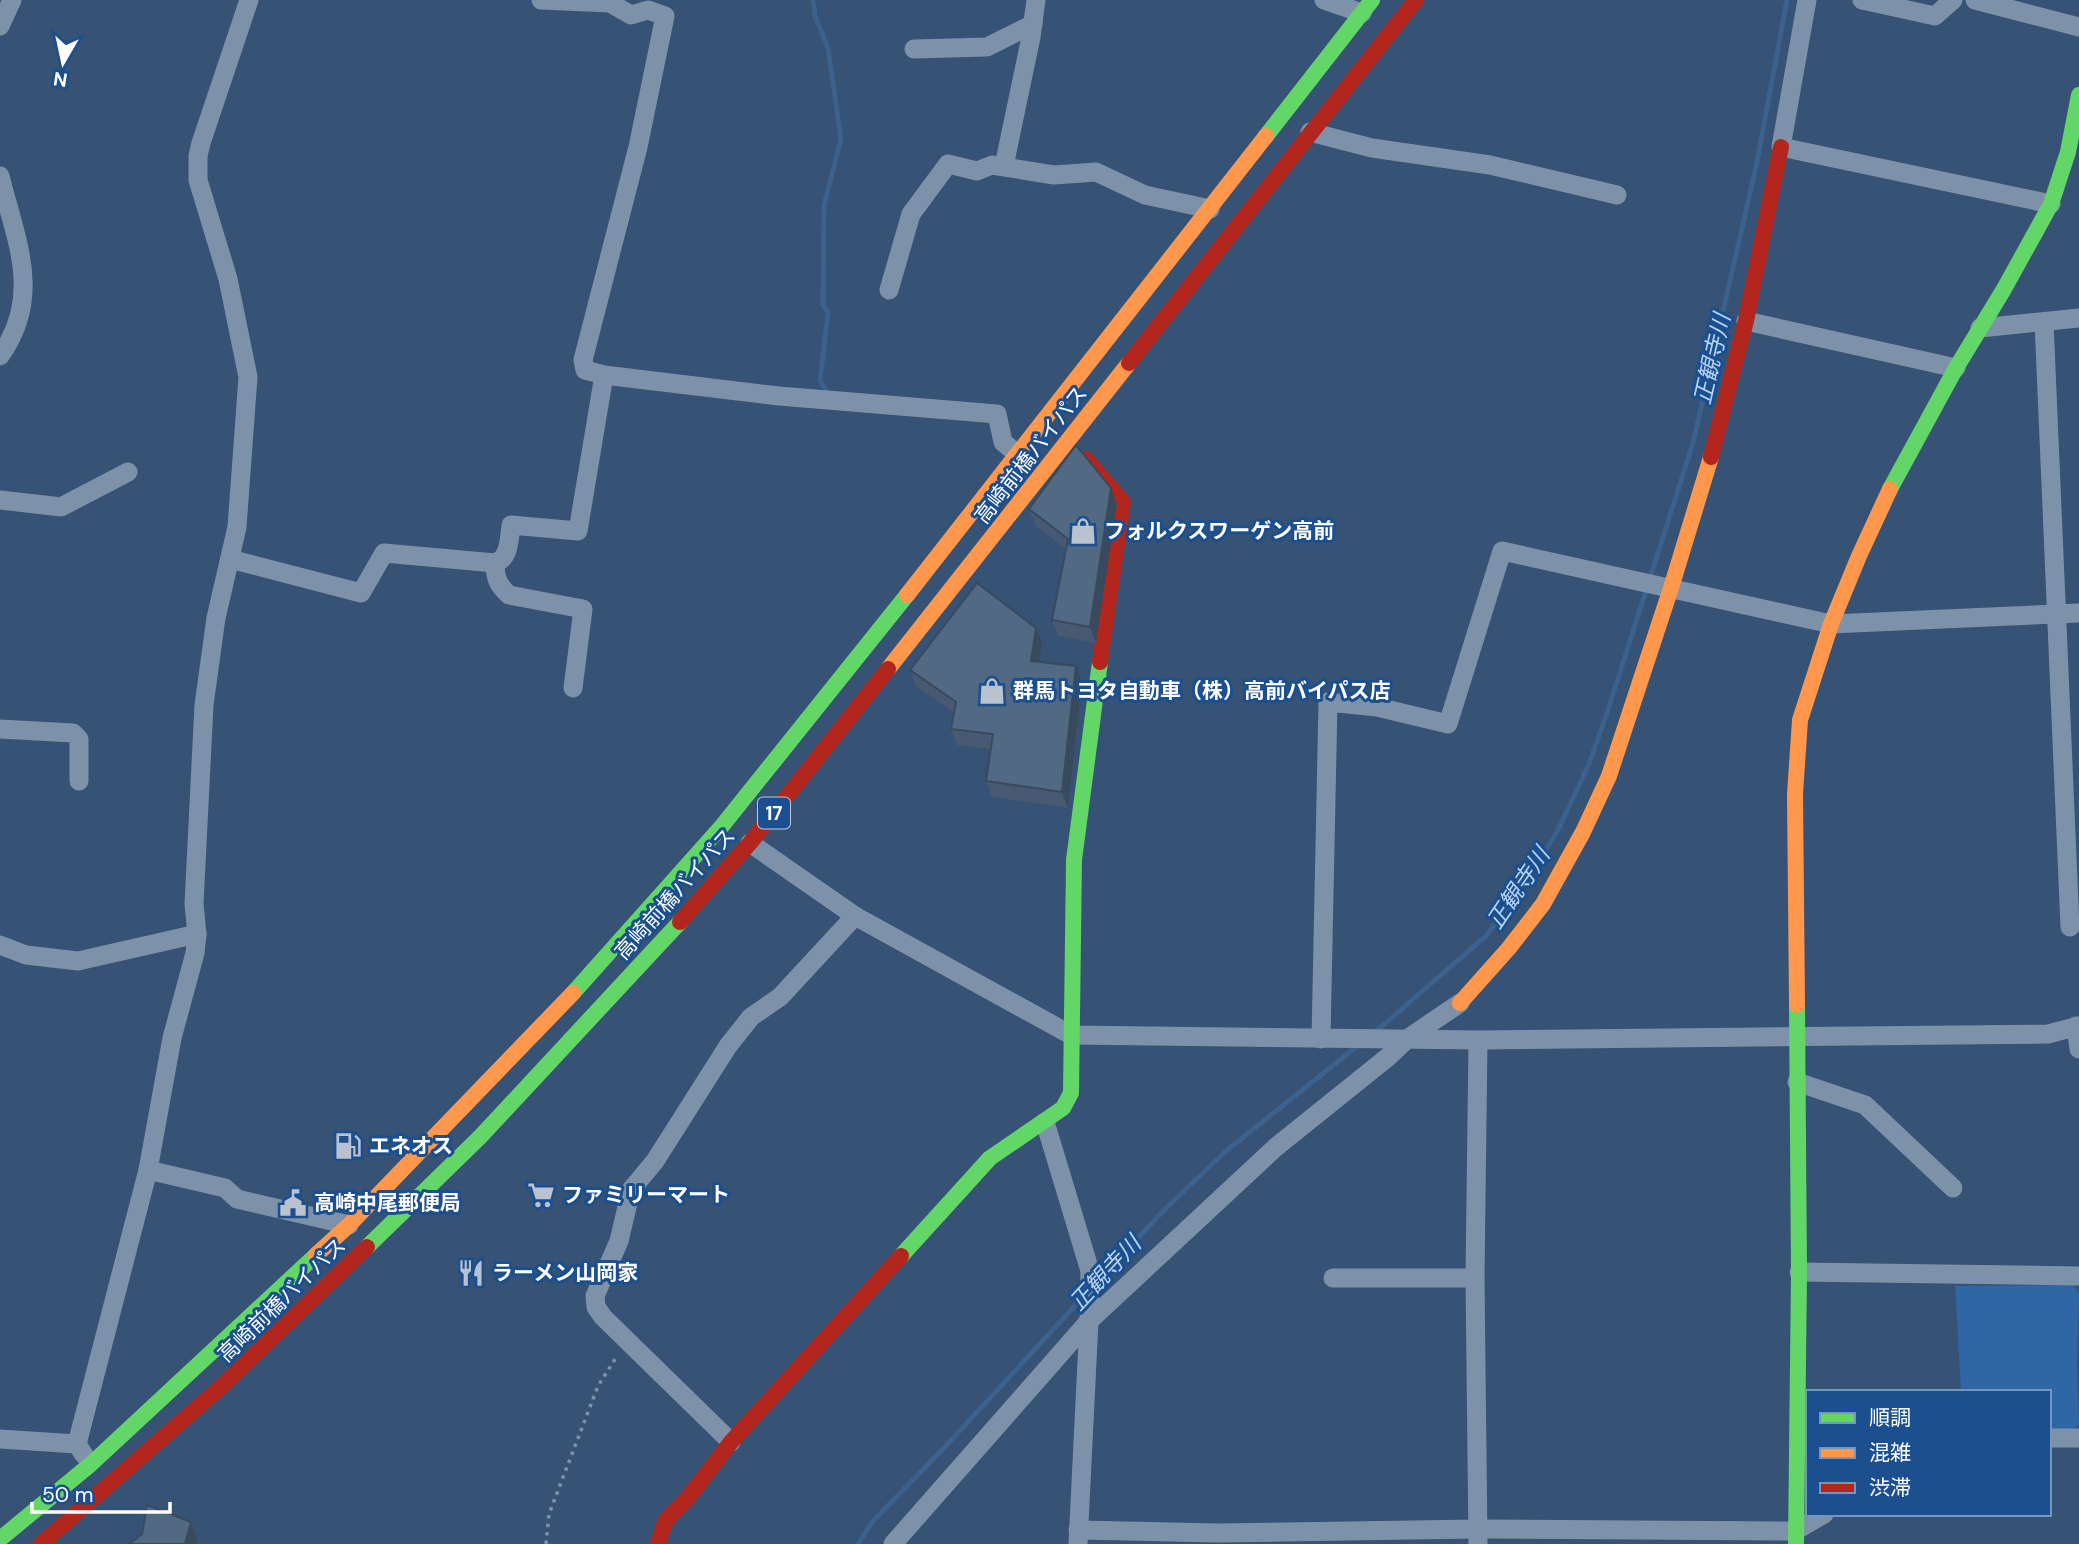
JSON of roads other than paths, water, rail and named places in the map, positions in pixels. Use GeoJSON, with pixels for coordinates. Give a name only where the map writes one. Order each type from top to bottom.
{"type":"FeatureCollection","features":[{"type":"Feature","properties":{"kind":"main road","name":"高崎前橋バイパス"},"geometry":{"type":"LineString","coordinates":[[52,1541],[222,1386],[480,1137],[662,942],[750,843],[1416,0]]}},
{"type":"Feature","properties":{"kind":"main road","name":"高崎前橋バイパス"},"geometry":{"type":"LineString","coordinates":[[0,1539],[90,1464],[349,1225],[540,1029],[722,826],[1018,454],[1367,7]]}},
{"type":"Feature","properties":{"kind":"main road"},"geometry":{"type":"LineString","coordinates":[[1796,1537],[1799,1272],[1796,757],[1800,720],[1831,624],[1893,484],[1956,368],[2051,204],[2068,152],[2079,95]]}},
{"type":"Feature","properties":{"kind":"main road"},"geometry":{"type":"LineString","coordinates":[[1460,1003],[1509,948],[1543,904],[1583,832],[1609,776],[1671,588],[1721,423],[1746,321],[1782,147]]}},
{"type":"Feature","properties":{"kind":"main road"},"geometry":{"type":"LineString","coordinates":[[658,1544],[666,1520],[687,1499],[732,1442],[989,1158],[1063,1108],[1071,1093],[1074,860],[1123,502],[1083,454],[1069,442]]}},
{"type":"Feature","properties":{"kind":"street"},"geometry":{"type":"LineString","coordinates":[[0,26],[12,0]]}},
{"type":"Feature","properties":{"kind":"street"},"geometry":{"type":"LineString","coordinates":[[90,1464],[77,1444],[148,1170],[172,1038],[195,953],[197,934],[194,904],[204,705],[216,618],[237,527],[248,377],[228,279],[198,180],[198,169],[201,143],[249,0]]}},
{"type":"Feature","properties":{"kind":"street"},"geometry":{"type":"LineString","coordinates":[[541,0],[611,2],[631,15],[648,10],[665,16],[638,147],[583,360],[585,370],[604,375],[779,396],[996,414],[1003,442],[1018,454]]}},
{"type":"Feature","properties":{"kind":"street"},"geometry":{"type":"LineString","coordinates":[[1004,166],[1036,0]]}},
{"type":"Feature","properties":{"kind":"street"},"geometry":{"type":"LineString","coordinates":[[1324,0],[1367,7]]}},
{"type":"Feature","properties":{"kind":"street"},"geometry":{"type":"LineString","coordinates":[[1807,0],[1782,147],[2051,204]]}},
{"type":"Feature","properties":{"kind":"street"},"geometry":{"type":"LineString","coordinates":[[1862,0],[1934,16],[1952,0]]}},
{"type":"Feature","properties":{"kind":"street"},"geometry":{"type":"LineString","coordinates":[[1975,0],[2079,27]]}},
{"type":"Feature","properties":{"kind":"street"},"geometry":{"type":"LineString","coordinates":[[914,49],[987,47],[1033,24]]}},
{"type":"Feature","properties":{"kind":"street"},"geometry":{"type":"LineString","coordinates":[[1310,132],[1372,148],[1490,165],[1617,195]]}},
{"type":"Feature","properties":{"kind":"street"},"geometry":{"type":"LineString","coordinates":[[889,290],[911,214],[947,164],[977,171],[992,165],[1054,175],[1096,172],[1145,195],[1210,209]]}},
{"type":"Feature","properties":{"kind":"street"},"geometry":{"type":"LineString","coordinates":[[0,176],[23,270],[23,301],[18,327],[0,356]]}},
{"type":"Feature","properties":{"kind":"street"},"geometry":{"type":"LineString","coordinates":[[1980,328],[2079,318]]}},
{"type":"Feature","properties":{"kind":"street"},"geometry":{"type":"LineString","coordinates":[[1746,321],[1956,368]]}},
{"type":"Feature","properties":{"kind":"street"},"geometry":{"type":"LineString","coordinates":[[2044,322],[2070,927]]}},
{"type":"Feature","properties":{"kind":"street"},"geometry":{"type":"LineString","coordinates":[[230,559],[361,593],[384,553],[495,563],[502,561],[506,555],[511,525],[578,531],[604,375]]}},
{"type":"Feature","properties":{"kind":"street"},"geometry":{"type":"LineString","coordinates":[[0,500],[61,507],[128,472]]}},
{"type":"Feature","properties":{"kind":"street"},"geometry":{"type":"LineString","coordinates":[[1321,1039],[1328,702],[1377,707],[1448,724],[1502,551],[1831,624],[2079,613]]}},
{"type":"Feature","properties":{"kind":"street"},"geometry":{"type":"LineString","coordinates":[[495,563],[495,577],[509,596],[583,609],[573,688]]}},
{"type":"Feature","properties":{"kind":"street"},"geometry":{"type":"LineString","coordinates":[[0,729],[74,733],[79,739],[79,781]]}},
{"type":"Feature","properties":{"kind":"street"},"geometry":{"type":"LineString","coordinates":[[750,843],[855,916],[1071,1035],[1478,1040],[1796,1038],[2048,1034],[2077,1026],[2079,1049]]}},
{"type":"Feature","properties":{"kind":"street"},"geometry":{"type":"LineString","coordinates":[[732,1442],[603,1317],[596,1307],[595,1296],[619,1241],[631,1190],[655,1161],[728,1046],[751,1017],[780,997],[855,916]]}},
{"type":"Feature","properties":{"kind":"street"},"geometry":{"type":"LineString","coordinates":[[0,945],[26,955],[78,961],[197,934]]}},
{"type":"Feature","properties":{"kind":"street"},"geometry":{"type":"LineString","coordinates":[[893,1544],[1089,1321],[1276,1147],[1407,1039],[1460,1003]]}},
{"type":"Feature","properties":{"kind":"street"},"geometry":{"type":"LineString","coordinates":[[1450,1039],[1451,1023],[1460,1003]]}},
{"type":"Feature","properties":{"kind":"street"},"geometry":{"type":"LineString","coordinates":[[1477,1536],[1475,1278],[1478,1040]]}},
{"type":"Feature","properties":{"kind":"street"},"geometry":{"type":"LineString","coordinates":[[1797,1082],[1865,1105],[1953,1188]]}},
{"type":"Feature","properties":{"kind":"street"},"geometry":{"type":"LineString","coordinates":[[1045,1122],[1090,1271],[1078,1537],[1796,1537],[1822,1516]]}},
{"type":"Feature","properties":{"kind":"street"},"geometry":{"type":"LineString","coordinates":[[148,1170],[225,1188],[237,1199],[349,1225]]}},
{"type":"Feature","properties":{"kind":"street"},"geometry":{"type":"LineString","coordinates":[[1799,1272],[2079,1276]]}},
{"type":"Feature","properties":{"kind":"street"},"geometry":{"type":"LineString","coordinates":[[1334,1278],[1475,1278]]}},
{"type":"Feature","properties":{"kind":"street"},"geometry":{"type":"LineString","coordinates":[[2051,1438],[2079,1438]]}},
{"type":"Feature","properties":{"kind":"street"},"geometry":{"type":"LineString","coordinates":[[0,1439],[77,1444]]}},
{"type":"Feature","properties":{"kind":"waterway"},"geometry":{"type":"LineString","coordinates":[[813,0],[815,16],[828,48],[841,139],[824,205],[823,305],[828,313],[820,381],[828,393]]}},
{"type":"Feature","properties":{"kind":"waterway","name":"正観寺川"},"geometry":{"type":"LineString","coordinates":[[1374,1033],[1486,936],[1525,883],[1557,832],[1589,764],[1693,443],[1756,167],[1787,0]]}},
{"type":"Feature","properties":{"kind":"waterway","name":"正観寺川"},"geometry":{"type":"LineString","coordinates":[[1096,1283],[1166,1208],[1226,1151],[1360,1044]]}},
{"type":"Feature","properties":{"kind":"waterway","name":"正観寺川"},"geometry":{"type":"LineString","coordinates":[[858,1544],[873,1521],[1084,1296]]}},
{"type":"Feature","properties":{"kind":"place","name":"フォルクスワーゲン高前"},"geometry":{"type":"Point","coordinates":[1083,531]}},
{"type":"Feature","properties":{"kind":"place","name":"群馬トヨタ自動車（株）高前バイパス店"},"geometry":{"type":"Point","coordinates":[992,691]}},
{"type":"Feature","properties":{"kind":"place","name":"エネオス"},"geometry":{"type":"Point","coordinates":[348,1146]}},
{"type":"Feature","properties":{"kind":"place","name":"ファミリーマート"},"geometry":{"type":"Point","coordinates":[541,1195]}},
{"type":"Feature","properties":{"kind":"place","name":"高崎中尾郵便局"},"geometry":{"type":"Point","coordinates":[293,1203]}},
{"type":"Feature","properties":{"kind":"place","name":"ラーメン山岡家"},"geometry":{"type":"Point","coordinates":[471,1273]}}]}
